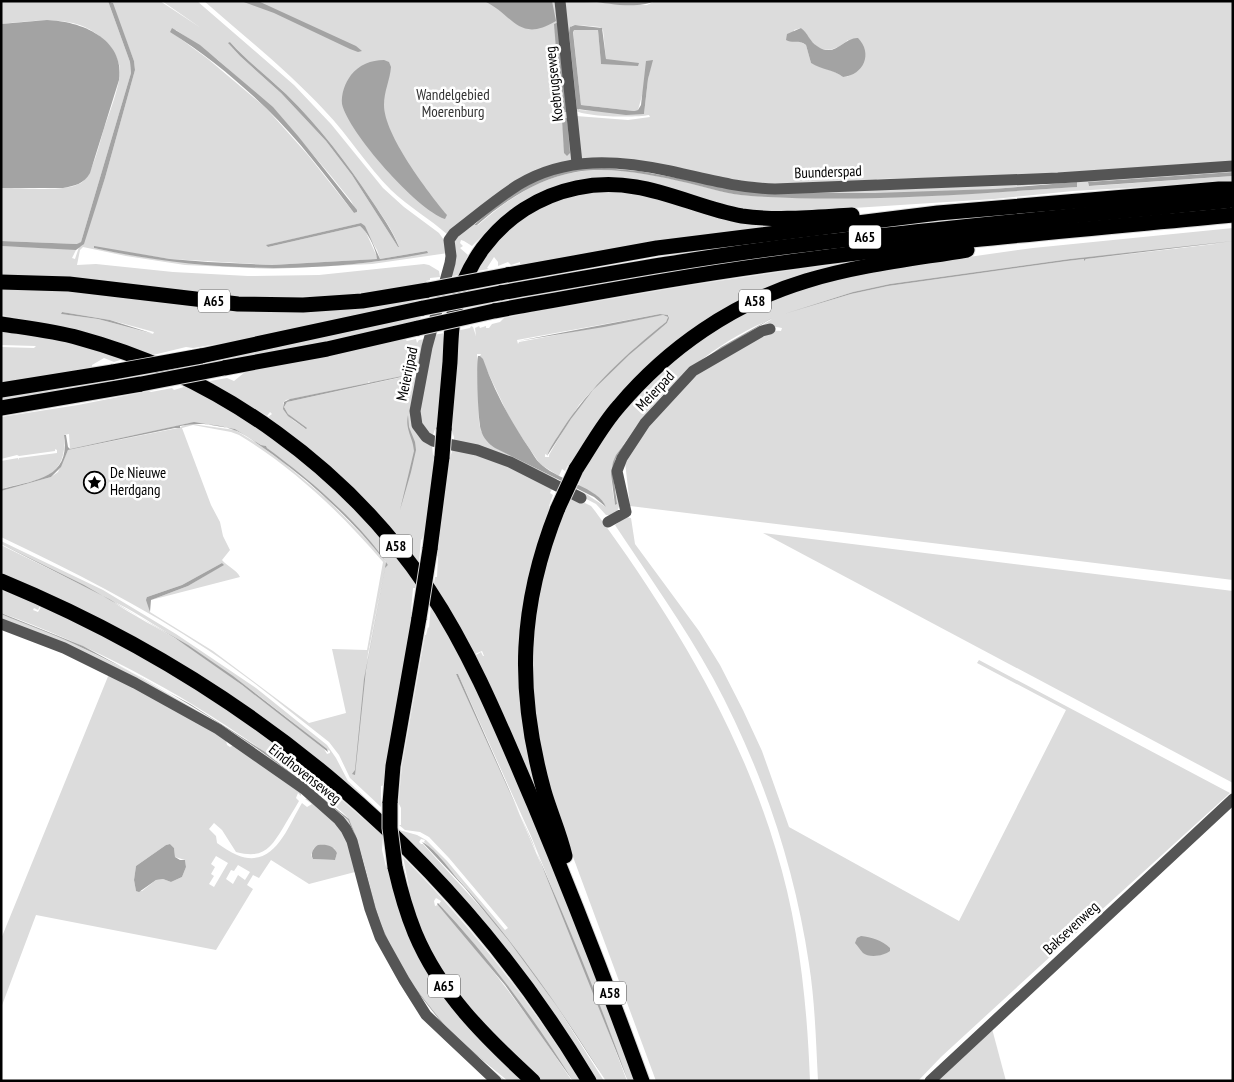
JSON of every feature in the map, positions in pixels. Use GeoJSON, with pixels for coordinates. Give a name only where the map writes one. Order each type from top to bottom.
{"type":"FeatureCollection","features":[{"type":"Feature","properties":{"kind":"highway","name":"A65"},"geometry":{"type":"LineString","coordinates":[[533,1081],[471,1021],[439,980],[415,933],[403,899],[395,867],[390,828],[393,766],[420,618],[442,457],[452,325],[456,303],[464,281],[476,257],[492,236],[522,211],[562,191],[584,186],[618,184],[641,187],[722,212],[758,218],[793,218],[890,212],[938,213]]}},
{"type":"Feature","properties":{"kind":"highway","name":"A65"},"geometry":{"type":"LineString","coordinates":[[1,282],[69,284],[238,304],[303,305],[362,301],[657,248],[938,213],[1233,189]]}},
{"type":"Feature","properties":{"kind":"highway","name":"A65"},"geometry":{"type":"LineString","coordinates":[[1,390],[201,356],[423,308],[669,263],[791,246],[914,232],[1233,200]]}},
{"type":"Feature","properties":{"kind":"highway","name":"A65"},"geometry":{"type":"LineString","coordinates":[[1,408],[327,349],[494,311],[664,281],[795,261],[996,238],[1233,215]]}},
{"type":"Feature","properties":{"kind":"highway","name":"A58"},"geometry":{"type":"LineString","coordinates":[[576,906],[564,853],[544,791],[534,750],[528,713],[525,658],[533,583],[546,538],[576,469],[595,438],[618,407],[643,380],[697,334],[723,317],[778,290],[806,281],[857,268],[966,250],[996,238]]}},
{"type":"Feature","properties":{"kind":"highway","name":"A58"},"geometry":{"type":"LineString","coordinates":[[1,324],[78,338],[136,357],[169,371],[244,411],[279,435],[317,465],[353,498],[388,536],[423,582],[468,657],[520,772],[576,906],[642,1081]]}},
{"type":"Feature","properties":{"kind":"highway"},"geometry":{"type":"LineString","coordinates":[[1,581],[44,598],[111,631],[180,670],[264,726],[362,805],[445,889],[488,939],[532,993],[589,1081]]}},
{"type":"Feature","properties":{"kind":"street","name":"Koebrugseweg"},"geometry":{"type":"LineString","coordinates":[[560,1],[578,163]]}},
{"type":"Feature","properties":{"kind":"street","name":"Buunderspad"},"geometry":{"type":"LineString","coordinates":[[449,240],[454,233],[520,184],[540,175],[578,163],[615,162],[670,171],[730,185],[775,189],[1058,178],[1233,166]]}},
{"type":"Feature","properties":{"kind":"street","name":"Meierijpad"},"geometry":{"type":"LineString","coordinates":[[449,240],[450,263],[428,347],[415,411],[417,425],[426,437],[433,441],[477,450],[502,459],[580,498]]}},
{"type":"Feature","properties":{"kind":"street","name":"Meierpad"},"geometry":{"type":"LineString","coordinates":[[608,522],[626,512],[617,471],[622,458],[645,423],[693,371],[762,331],[770,329]]}},
{"type":"Feature","properties":{"kind":"street","name":"Eindhovenseweg"},"geometry":{"type":"LineString","coordinates":[[1,624],[64,648],[126,678],[218,729],[304,789],[339,820],[352,841],[370,909],[380,937],[404,980],[426,1014],[496,1081]]}},
{"type":"Feature","properties":{"kind":"street","name":"Baksevenweg"},"geometry":{"type":"LineString","coordinates":[[930,1081],[1233,799]]}},
{"type":"Feature","properties":{"kind":"green space"},"geometry":{"type":"Polygon","coordinates":[[[1,1],[108,1],[130,62],[131,73],[81,242],[78,244],[1,241],[1,188],[64,188],[81,183],[85,179],[95,160],[116,91],[120,75],[119,62],[110,48],[97,34],[85,27],[59,21],[1,24],[1,1]]]}},
{"type":"Feature","properties":{"kind":"green space"},"geometry":{"type":"Polygon","coordinates":[[[111,1],[160,1],[201,28],[162,1],[197,1],[294,85],[331,124],[383,188],[404,207],[439,233],[446,243],[448,253],[372,264],[273,269],[185,265],[83,247],[80,250],[77,265],[96,264],[173,272],[248,276],[319,275],[424,264],[439,271],[440,277],[430,278],[426,283],[349,295],[291,297],[235,296],[1,276],[1,246],[74,249],[76,250],[72,258],[75,259],[79,247],[82,246],[105,178],[135,70],[134,61],[111,1]],[[176,30],[170,31],[208,59],[266,108],[308,155],[354,213],[357,212],[351,201],[331,176],[276,111],[218,60],[176,30]],[[230,42],[229,44],[281,93],[326,141],[352,175],[399,247],[390,229],[362,187],[343,159],[321,132],[286,94],[230,42]],[[361,223],[267,245],[268,247],[360,226],[365,230],[378,259],[272,265],[170,259],[94,248],[179,262],[264,267],[362,263],[388,260],[427,251],[380,259],[377,250],[361,223]]]}},
{"type":"Feature","properties":{"kind":"green space","name":"Wandelgebied Moerenburg"},"geometry":{"type":"Polygon","coordinates":[[[204,1],[558,1],[575,160],[448,235],[391,190],[311,96],[266,54],[204,1]]]}},
{"type":"Feature","properties":{"kind":"green space"},"geometry":{"type":"Polygon","coordinates":[[[563,1],[647,5],[655,1],[1233,1],[1233,163],[1069,175],[877,179],[875,182],[782,186],[585,160],[580,157],[576,116],[628,120],[650,117],[649,115],[622,117],[598,115],[574,110],[563,1]],[[571,26],[579,110],[644,114],[652,60],[638,110],[581,105],[573,30],[598,30],[601,64],[608,59],[606,59],[603,30],[600,27],[571,26]],[[801,28],[794,30],[793,41],[799,41],[806,45],[811,63],[843,77],[847,77],[856,71],[848,40],[835,48],[822,49],[813,43],[801,28]]]}},
{"type":"Feature","properties":{"kind":"green space"},"geometry":{"type":"Polygon","coordinates":[[[604,165],[664,172],[720,186],[752,190],[1054,181],[1233,168],[1233,172],[1088,182],[1089,186],[1093,186],[1233,176],[1233,182],[1073,191],[994,199],[791,212],[760,211],[735,207],[645,182],[599,178],[560,185],[529,198],[502,217],[472,246],[461,240],[460,243],[463,246],[460,248],[468,255],[459,275],[448,277],[453,263],[453,238],[463,228],[525,185],[554,173],[586,166],[604,165]],[[592,167],[557,173],[542,178],[502,201],[474,223],[474,225],[478,225],[500,207],[536,185],[563,175],[591,170],[648,174],[728,193],[793,198],[955,195],[1076,187],[1077,183],[993,189],[848,195],[761,193],[740,191],[656,173],[614,167],[592,167]]]}},
{"type":"Feature","properties":{"kind":"green space"},"geometry":{"type":"Polygon","coordinates":[[[613,187],[697,208],[838,219],[600,251],[520,265],[520,262],[511,265],[508,262],[498,266],[498,262],[494,257],[487,268],[489,269],[471,272],[483,252],[543,202],[613,187]]]}},
{"type":"Feature","properties":{"kind":"green space"},"geometry":{"type":"Polygon","coordinates":[[[1233,228],[1233,580],[630,506],[625,462],[622,461],[644,427],[658,410],[690,380],[725,355],[760,335],[770,331],[781,331],[782,328],[777,327],[759,331],[708,362],[690,375],[657,406],[629,440],[618,459],[620,502],[614,514],[606,515],[596,504],[573,492],[576,489],[606,507],[598,497],[578,486],[581,479],[579,478],[591,455],[621,413],[638,394],[657,375],[697,343],[718,328],[720,330],[719,328],[746,311],[776,297],[812,284],[875,270],[1033,248],[1233,228]],[[1224,243],[1070,259],[890,284],[853,292],[784,314],[851,294],[888,286],[1086,259],[1224,243]],[[772,319],[735,337],[700,361],[669,389],[642,420],[696,366],[772,319]],[[632,434],[619,451],[613,467],[617,457],[632,434]],[[613,467],[612,484],[615,505],[617,504],[613,467]]]}},
{"type":"Feature","properties":{"kind":"green space"},"geometry":{"type":"Polygon","coordinates":[[[872,261],[698,329],[573,464],[568,465],[565,471],[562,469],[559,476],[540,464],[512,423],[480,356],[481,354],[477,354],[479,423],[481,431],[492,446],[557,479],[556,481],[454,440],[452,431],[456,331],[470,328],[471,326],[476,336],[475,328],[479,326],[480,328],[486,326],[486,328],[489,328],[492,324],[500,322],[504,318],[528,313],[691,285],[812,267],[872,261]],[[660,314],[517,340],[518,344],[519,342],[663,315],[668,317],[666,322],[599,382],[579,405],[547,455],[545,454],[545,457],[549,457],[565,428],[603,379],[667,323],[669,316],[660,314]]]}},
{"type":"Feature","properties":{"kind":"green space"},"geometry":{"type":"Polygon","coordinates":[[[1,284],[224,305],[426,294],[425,299],[415,299],[414,302],[229,342],[193,348],[186,347],[153,355],[115,341],[71,329],[1,315],[1,284]],[[62,312],[61,314],[98,319],[153,334],[154,332],[110,320],[62,312]]]}},
{"type":"Feature","properties":{"kind":"green space"},"geometry":{"type":"Polygon","coordinates":[[[421,316],[420,320],[404,324],[270,353],[214,363],[209,360],[421,316]]]}},
{"type":"Feature","properties":{"kind":"green space"},"geometry":{"type":"Polygon","coordinates":[[[1,328],[61,340],[123,359],[114,362],[104,358],[92,365],[92,367],[1,383],[1,347],[34,348],[36,346],[1,345],[1,328]]]}},
{"type":"Feature","properties":{"kind":"green space"},"geometry":{"type":"Polygon","coordinates":[[[445,333],[438,429],[435,429],[434,438],[418,418],[433,335],[445,333]]]}},
{"type":"Feature","properties":{"kind":"green space"},"geometry":{"type":"Polygon","coordinates":[[[404,338],[407,341],[416,339],[417,343],[419,340],[426,339],[413,409],[432,445],[433,455],[435,455],[425,536],[421,539],[419,562],[384,520],[349,483],[268,417],[272,414],[270,412],[267,416],[210,381],[227,378],[234,381],[245,372],[404,338]],[[414,371],[411,372],[412,374],[370,383],[369,381],[368,383],[286,400],[283,403],[284,408],[286,412],[291,418],[306,429],[288,414],[284,407],[287,402],[412,375],[415,378],[417,372],[414,371]]]}},
{"type":"Feature","properties":{"kind":"green space"},"geometry":{"type":"Polygon","coordinates":[[[122,377],[127,379],[1,402],[1,397],[122,377]]]}},
{"type":"Feature","properties":{"kind":"green space"},"geometry":{"type":"Polygon","coordinates":[[[187,386],[210,398],[255,426],[299,457],[357,510],[416,581],[415,588],[413,588],[411,612],[413,612],[385,785],[381,786],[381,807],[350,778],[339,755],[329,742],[224,661],[132,604],[1,537],[1,491],[51,477],[58,472],[68,450],[178,428],[190,423],[70,449],[69,434],[64,435],[64,450],[61,461],[48,476],[1,489],[1,461],[18,458],[19,460],[19,458],[57,453],[57,450],[1,459],[1,417],[78,405],[149,391],[172,388],[174,390],[187,386]],[[198,423],[192,424],[235,430],[258,444],[328,500],[374,547],[337,506],[266,446],[261,445],[235,429],[198,423]],[[193,425],[182,428],[230,550],[222,560],[237,572],[240,577],[151,600],[188,586],[223,565],[222,563],[182,585],[147,597],[150,612],[213,651],[309,723],[346,713],[332,649],[367,650],[383,562],[351,526],[316,492],[259,448],[231,432],[193,425]],[[386,562],[366,668],[385,568],[388,565],[386,562]]]}},
{"type":"Feature","properties":{"kind":"green space"},"geometry":{"type":"Polygon","coordinates":[[[453,448],[476,451],[553,487],[550,493],[553,495],[549,506],[549,516],[523,630],[554,830],[476,655],[481,652],[484,656],[482,651],[475,654],[434,583],[435,577],[437,577],[437,556],[450,458],[453,448]]]}},
{"type":"Feature","properties":{"kind":"green space"},"geometry":{"type":"Polygon","coordinates":[[[571,496],[591,506],[650,590],[700,673],[743,759],[761,804],[776,850],[791,907],[801,964],[807,1022],[810,1081],[656,1081],[569,846],[540,751],[534,704],[532,639],[543,570],[567,505],[572,498],[571,496]]]}},
{"type":"Feature","properties":{"kind":"green space"},"geometry":{"type":"Polygon","coordinates":[[[626,517],[631,518],[635,544],[699,631],[720,665],[762,751],[789,827],[959,921],[1066,710],[977,663],[979,660],[1230,793],[941,1057],[918,1081],[818,1081],[814,1007],[803,926],[785,853],[773,816],[746,746],[713,678],[678,619],[615,525],[626,517]]]}},
{"type":"Feature","properties":{"kind":"green space"},"geometry":{"type":"Polygon","coordinates":[[[763,533],[1233,591],[1233,783],[763,533]]]}},
{"type":"Feature","properties":{"kind":"green space"},"geometry":{"type":"Polygon","coordinates":[[[1,541],[103,590],[176,634],[256,688],[327,745],[348,781],[381,813],[381,816],[286,736],[1,575],[1,545],[104,596],[1,544],[1,541]],[[112,601],[173,637],[236,680],[324,749],[327,754],[330,753],[330,751],[267,702],[227,673],[187,645],[112,601]]]}},
{"type":"Feature","properties":{"kind":"green space"},"geometry":{"type":"Polygon","coordinates":[[[1,590],[40,606],[38,610],[34,608],[33,610],[38,612],[41,607],[111,641],[212,700],[276,746],[306,770],[304,772],[308,771],[383,836],[382,850],[386,867],[388,866],[398,908],[426,968],[454,1009],[524,1081],[508,1081],[452,1034],[506,1081],[499,1081],[440,1026],[409,987],[384,941],[373,914],[353,837],[348,827],[341,820],[280,772],[214,727],[111,669],[39,636],[1,622],[1,614],[58,636],[129,671],[210,718],[290,772],[348,820],[354,833],[375,909],[355,834],[348,818],[343,813],[265,752],[230,728],[156,683],[79,645],[40,628],[1,613],[1,590]],[[389,945],[398,965],[423,1003],[449,1031],[409,980],[389,945]]]}},
{"type":"Feature","properties":{"kind":"green space"},"geometry":{"type":"Polygon","coordinates":[[[431,604],[456,645],[526,800],[636,1081],[628,1081],[577,948],[627,1081],[606,1081],[562,1013],[515,948],[556,1005],[604,1081],[596,1081],[399,834],[399,830],[417,835],[426,840],[447,861],[505,930],[508,928],[429,837],[420,832],[405,830],[399,825],[401,825],[399,797],[402,765],[425,635],[429,628],[431,604]],[[456,674],[506,783],[562,913],[531,836],[458,674],[456,674]],[[421,839],[419,842],[423,844],[494,922],[461,882],[424,842],[425,840],[421,839]]]}},
{"type":"Feature","properties":{"kind":"green space"},"geometry":{"type":"Polygon","coordinates":[[[1,626],[66,651],[105,669],[162,700],[226,740],[227,745],[230,747],[234,745],[301,793],[301,796],[298,793],[296,798],[299,801],[274,842],[265,851],[253,854],[236,852],[222,830],[214,823],[209,829],[216,836],[217,843],[237,855],[250,858],[261,857],[270,852],[285,834],[302,803],[307,807],[312,804],[305,799],[308,798],[331,816],[341,826],[348,838],[371,919],[392,968],[405,989],[436,1027],[493,1081],[490,1081],[447,1042],[423,1017],[411,1001],[390,966],[382,948],[367,911],[355,872],[309,884],[271,860],[259,878],[253,875],[247,885],[253,889],[216,950],[36,915],[1,1008],[1,939],[109,674],[62,652],[1,629],[1,626]],[[170,844],[136,866],[134,880],[136,891],[142,891],[156,880],[163,879],[171,882],[182,877],[186,867],[185,860],[175,857],[174,848],[170,844]],[[321,845],[314,848],[311,855],[313,859],[335,860],[337,853],[334,848],[321,845]],[[216,856],[211,864],[215,867],[211,874],[214,876],[209,884],[214,887],[228,863],[216,856]],[[238,865],[234,871],[231,870],[226,879],[233,884],[238,875],[245,880],[250,872],[238,865]]]}},
{"type":"Feature","properties":{"kind":"green space"},"geometry":{"type":"Polygon","coordinates":[[[403,857],[452,909],[498,964],[540,1021],[580,1081],[573,1081],[510,990],[476,946],[439,904],[441,901],[436,898],[434,901],[435,906],[438,905],[491,969],[541,1035],[572,1081],[537,1081],[491,1038],[425,949],[407,887],[409,887],[403,857]]]}},
{"type":"Feature","properties":{"kind":"green space"},"geometry":{"type":"Polygon","coordinates":[[[991,1025],[1006,1081],[933,1081],[991,1025]]]}},
{"type":"Feature","properties":{"kind":"shaded area"},"geometry":{"type":"Polygon","coordinates":[[[108,1],[113,3],[134,61],[135,70],[105,178],[84,244],[76,250],[1,246],[1,241],[77,244],[81,242],[131,73],[130,62],[108,1]]]}},
{"type":"Feature","properties":{"kind":"shaded area"},"geometry":{"type":"Polygon","coordinates":[[[241,1],[258,1],[356,46],[362,51],[358,52],[350,49],[274,13],[241,1]]]}},
{"type":"Feature","properties":{"kind":"shaded area"},"geometry":{"type":"Polygon","coordinates":[[[484,1],[552,1],[556,21],[543,27],[524,28],[484,1]]]}},
{"type":"Feature","properties":{"kind":"shaded area"},"geometry":{"type":"Polygon","coordinates":[[[591,1],[655,1],[632,5],[591,1]]]}},
{"type":"Feature","properties":{"kind":"shaded area"},"geometry":{"type":"Polygon","coordinates":[[[47,20],[60,21],[86,28],[108,43],[115,53],[119,65],[119,80],[90,173],[85,180],[63,188],[1,188],[1,24],[47,20]]]}},
{"type":"Feature","properties":{"kind":"shaded area"},"geometry":{"type":"Polygon","coordinates":[[[559,22],[567,112],[561,112],[554,24],[559,22]]]}},
{"type":"Feature","properties":{"kind":"shaded area"},"geometry":{"type":"Polygon","coordinates":[[[575,25],[602,28],[606,59],[639,63],[638,66],[601,64],[598,30],[574,30],[581,105],[638,110],[641,105],[646,61],[653,60],[648,79],[644,114],[626,115],[577,109],[569,33],[570,27],[575,25]]]}},
{"type":"Feature","properties":{"kind":"shaded area"},"geometry":{"type":"Polygon","coordinates":[[[172,28],[200,45],[273,107],[357,212],[354,213],[301,145],[266,108],[220,67],[170,32],[172,28]]]}},
{"type":"Feature","properties":{"kind":"shaded area"},"geometry":{"type":"Polygon","coordinates":[[[801,28],[815,44],[823,49],[834,49],[858,38],[865,50],[864,62],[861,68],[843,77],[811,63],[806,45],[801,42],[786,40],[787,34],[801,28]]]}},
{"type":"Feature","properties":{"kind":"shaded area"},"geometry":{"type":"Polygon","coordinates":[[[230,42],[286,94],[321,132],[343,159],[387,223],[399,247],[352,175],[326,141],[281,93],[240,56],[228,43],[230,42]]]}},
{"type":"Feature","properties":{"kind":"shaded area"},"geometry":{"type":"Polygon","coordinates":[[[384,60],[389,62],[391,67],[384,105],[391,132],[408,163],[447,215],[445,219],[433,213],[418,201],[385,169],[357,133],[347,117],[342,104],[345,85],[354,71],[374,61],[384,60]]]}},
{"type":"Feature","properties":{"kind":"shaded area"},"geometry":{"type":"Polygon","coordinates":[[[567,118],[570,153],[567,156],[564,153],[562,119],[567,118]]]}},
{"type":"Feature","properties":{"kind":"shaded area"},"geometry":{"type":"Polygon","coordinates":[[[592,167],[639,171],[760,193],[875,193],[993,189],[1077,182],[1077,187],[914,197],[792,198],[727,193],[646,174],[589,170],[562,175],[535,185],[499,207],[477,225],[474,225],[504,200],[536,181],[565,171],[592,167]]]}},
{"type":"Feature","properties":{"kind":"shaded area"},"geometry":{"type":"Polygon","coordinates":[[[1233,172],[1233,176],[1089,186],[1088,182],[1233,172]]]}},
{"type":"Feature","properties":{"kind":"shaded area"},"geometry":{"type":"Polygon","coordinates":[[[361,223],[365,226],[380,259],[427,251],[428,253],[345,265],[260,268],[176,262],[94,248],[94,246],[170,259],[272,265],[377,259],[371,241],[360,226],[268,247],[266,245],[361,223]]]}},
{"type":"Feature","properties":{"kind":"shaded area"},"geometry":{"type":"Polygon","coordinates":[[[1233,241],[1086,259],[1084,261],[1084,259],[1067,261],[888,286],[851,294],[784,314],[853,292],[890,284],[1070,259],[1233,241]]]}},
{"type":"Feature","properties":{"kind":"shaded area"},"geometry":{"type":"Polygon","coordinates":[[[62,312],[110,320],[154,334],[98,319],[61,314],[62,312]]]}},
{"type":"Feature","properties":{"kind":"shaded area"},"geometry":{"type":"Polygon","coordinates":[[[660,314],[668,315],[669,318],[667,323],[629,355],[593,390],[547,456],[573,414],[597,385],[623,358],[666,322],[668,317],[663,315],[518,341],[660,314]]]}},
{"type":"Feature","properties":{"kind":"shaded area"},"geometry":{"type":"Polygon","coordinates":[[[772,318],[722,349],[618,454],[613,474],[617,504],[615,505],[611,474],[613,462],[616,455],[642,420],[696,365],[721,347],[772,318]]]}},
{"type":"Feature","properties":{"kind":"shaded area"},"geometry":{"type":"Polygon","coordinates":[[[478,356],[483,359],[497,394],[535,458],[550,471],[587,489],[602,500],[606,507],[594,497],[495,448],[486,440],[481,430],[479,416],[478,356]]]}},
{"type":"Feature","properties":{"kind":"shaded area"},"geometry":{"type":"Polygon","coordinates":[[[415,374],[287,402],[284,407],[288,414],[306,429],[288,416],[283,409],[284,402],[290,399],[415,374]]]}},
{"type":"Feature","properties":{"kind":"shaded area"},"geometry":{"type":"Polygon","coordinates":[[[408,415],[409,427],[416,450],[400,510],[414,451],[408,429],[408,415]]]}},
{"type":"Feature","properties":{"kind":"shaded area"},"geometry":{"type":"Polygon","coordinates":[[[194,422],[208,424],[180,426],[180,428],[68,450],[61,467],[51,477],[1,491],[1,489],[37,480],[56,469],[62,461],[65,450],[64,435],[66,435],[70,449],[194,422]]]}},
{"type":"Feature","properties":{"kind":"shaded area"},"geometry":{"type":"Polygon","coordinates":[[[226,428],[235,429],[261,445],[266,446],[300,473],[348,517],[385,561],[347,518],[303,478],[250,439],[237,431],[226,428]]]}},
{"type":"Feature","properties":{"kind":"shaded area"},"geometry":{"type":"Polygon","coordinates":[[[1,544],[84,585],[103,596],[1,544]]]}},
{"type":"Feature","properties":{"kind":"shaded area"},"geometry":{"type":"Polygon","coordinates":[[[386,562],[388,565],[385,568],[366,670],[355,775],[352,774],[355,770],[364,679],[386,562]]]}},
{"type":"Feature","properties":{"kind":"shaded area"},"geometry":{"type":"Polygon","coordinates":[[[222,563],[224,565],[188,586],[151,600],[150,612],[146,600],[147,597],[182,585],[222,563]]]}},
{"type":"Feature","properties":{"kind":"shaded area"},"geometry":{"type":"Polygon","coordinates":[[[1,613],[83,646],[132,673],[63,639],[1,613]]]}},
{"type":"Feature","properties":{"kind":"shaded area"},"geometry":{"type":"Polygon","coordinates":[[[139,617],[188,645],[233,676],[327,749],[328,752],[242,685],[175,638],[139,617]]]}},
{"type":"Feature","properties":{"kind":"shaded area"},"geometry":{"type":"Polygon","coordinates":[[[456,674],[458,674],[521,817],[456,674]]]}},
{"type":"Feature","properties":{"kind":"shaded area"},"geometry":{"type":"Polygon","coordinates":[[[158,686],[265,752],[349,819],[356,836],[379,920],[397,960],[409,980],[450,1032],[508,1081],[449,1032],[408,980],[396,960],[377,919],[354,833],[348,820],[251,744],[158,686]]]}},
{"type":"Feature","properties":{"kind":"shaded area"},"geometry":{"type":"Polygon","coordinates":[[[422,842],[440,858],[517,950],[554,1001],[606,1081],[556,1005],[509,941],[465,888],[422,842]]]}},
{"type":"Feature","properties":{"kind":"shaded area"},"geometry":{"type":"Polygon","coordinates":[[[170,844],[174,848],[175,857],[185,860],[186,867],[182,877],[171,882],[163,879],[156,880],[139,892],[136,891],[134,880],[136,866],[170,844]]]}},
{"type":"Feature","properties":{"kind":"shaded area"},"geometry":{"type":"Polygon","coordinates":[[[318,845],[326,845],[333,848],[337,853],[335,860],[313,859],[312,851],[318,845]]]}},
{"type":"Feature","properties":{"kind":"shaded area"},"geometry":{"type":"Polygon","coordinates":[[[537,854],[589,978],[628,1081],[537,854]]]}},
{"type":"Feature","properties":{"kind":"shaded area"},"geometry":{"type":"Polygon","coordinates":[[[438,903],[510,989],[543,1034],[573,1081],[505,985],[438,903]]]}},
{"type":"Feature","properties":{"kind":"shaded area"},"geometry":{"type":"Polygon","coordinates":[[[861,936],[880,941],[890,948],[890,951],[876,956],[866,955],[855,943],[857,938],[861,936]]]}},
{"type":"Feature","properties":{"kind":"place","name":"De Nieuwe Herdgang"},"geometry":{"type":"Point","coordinates":[94,482]}}]}
